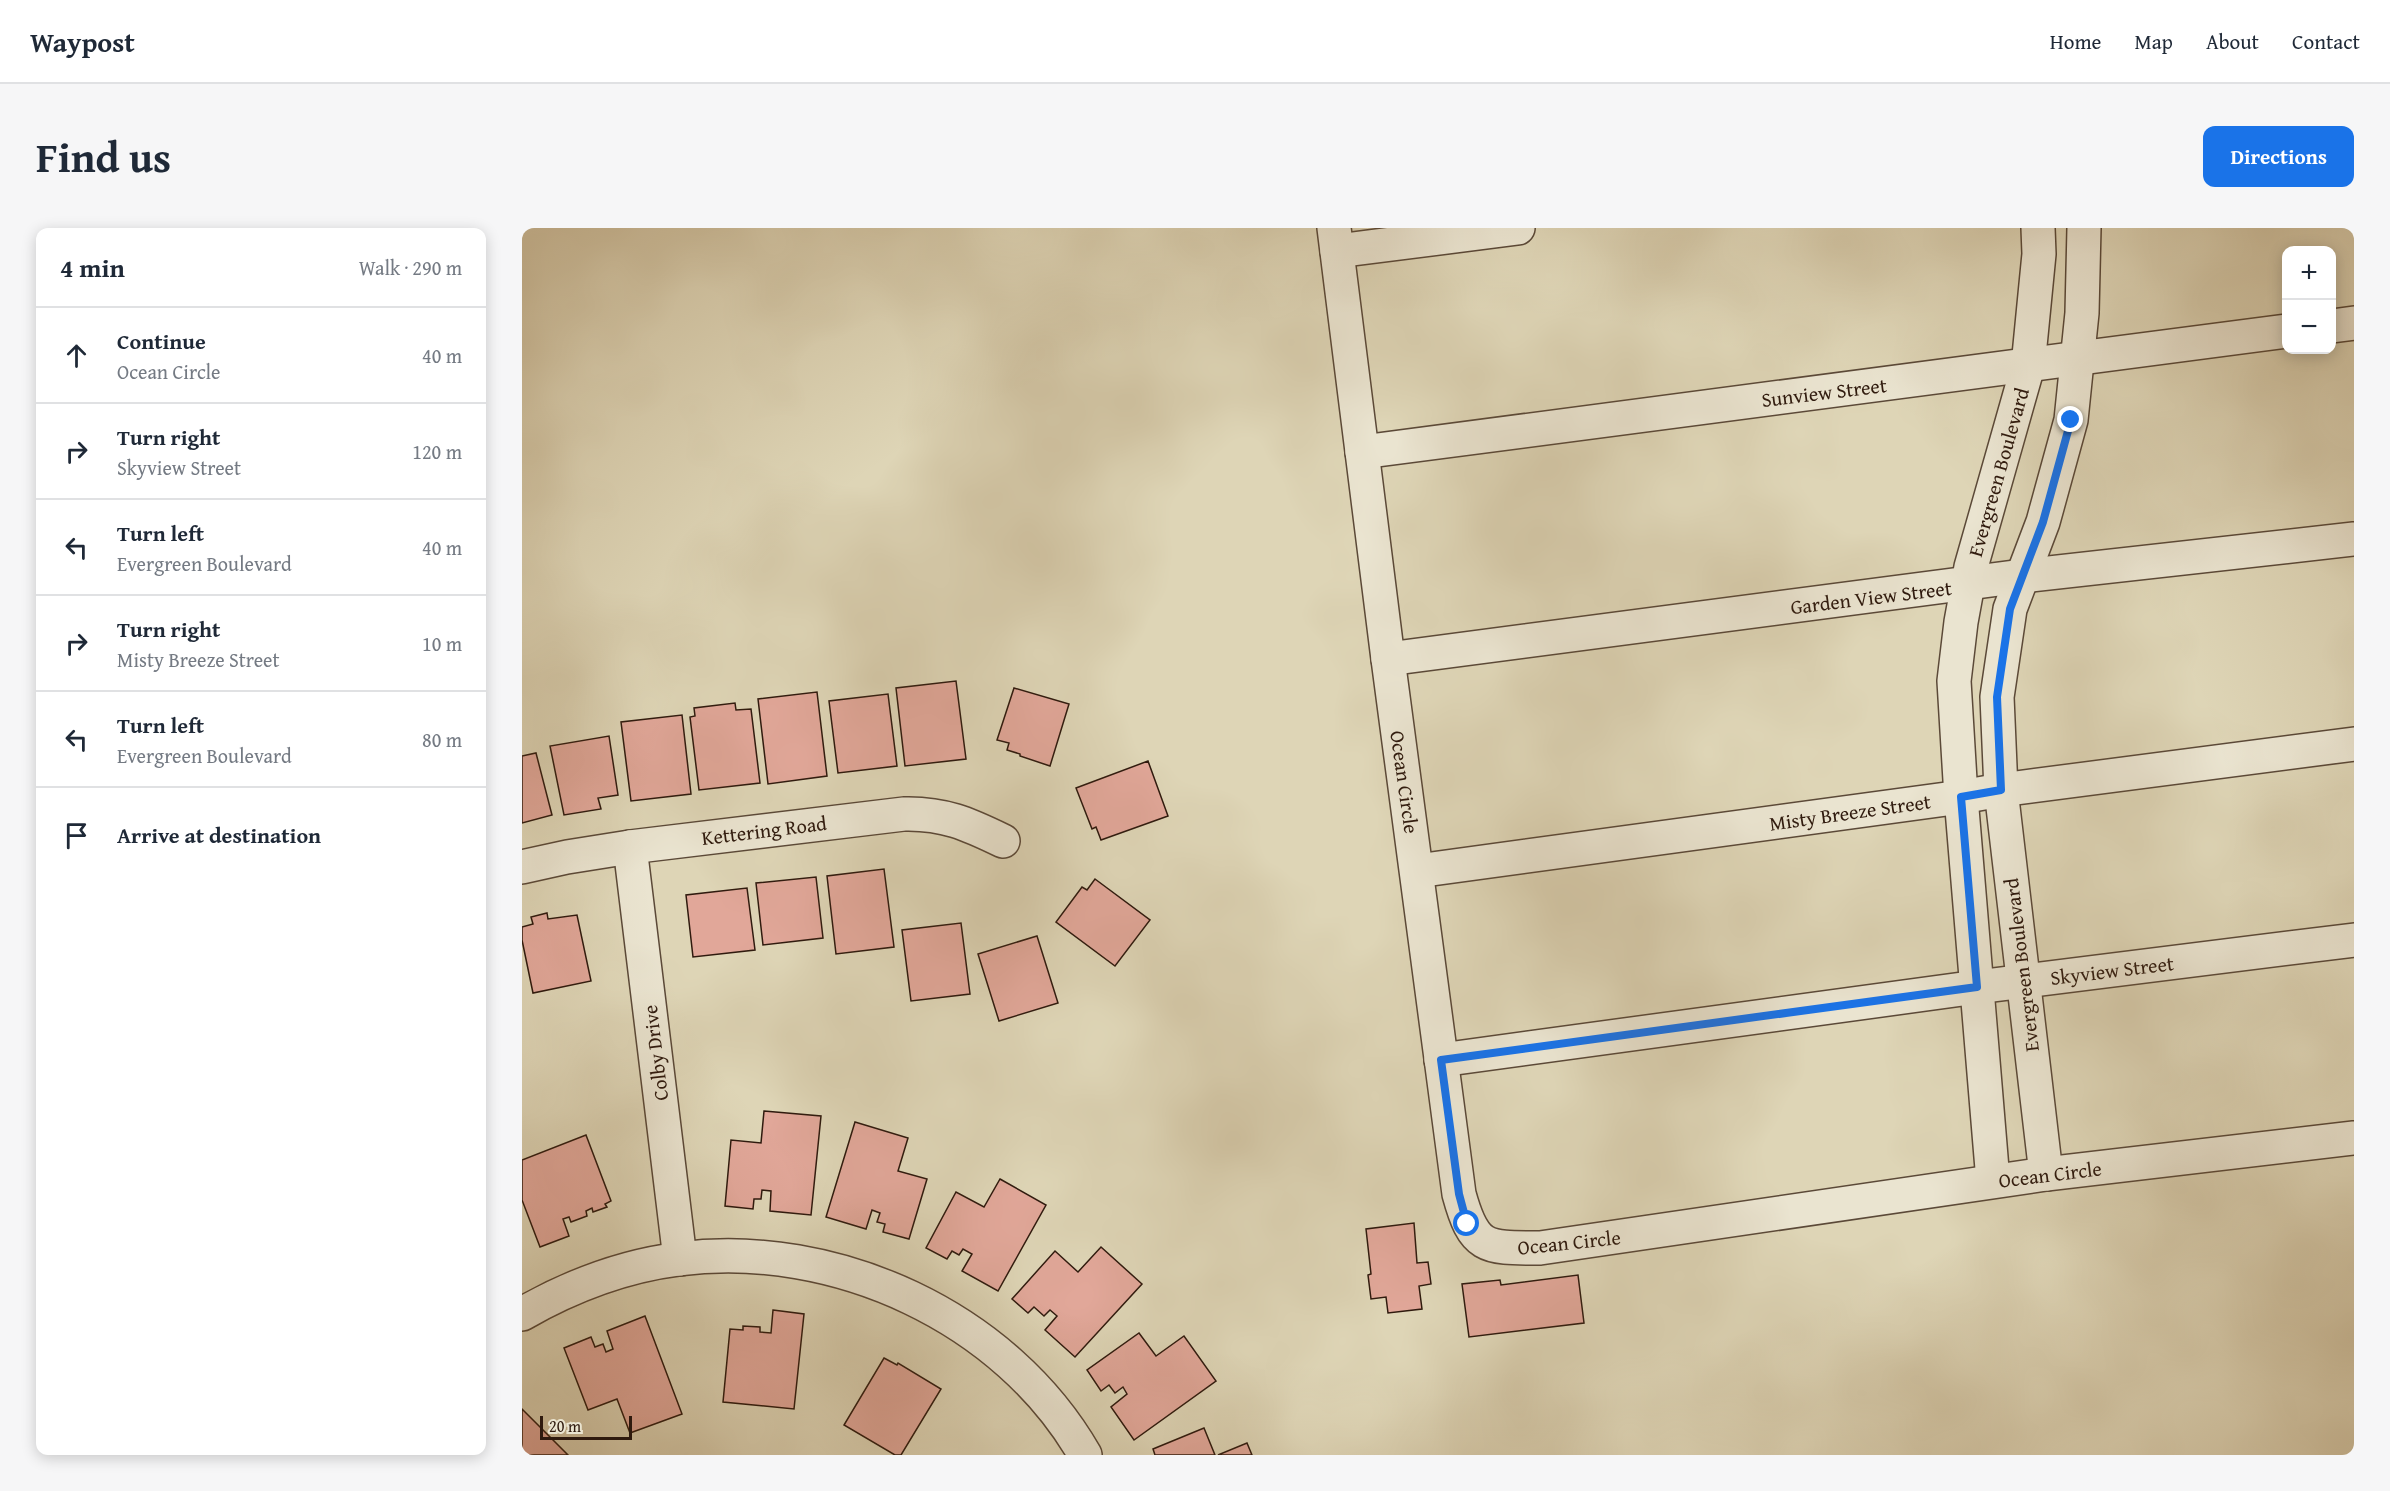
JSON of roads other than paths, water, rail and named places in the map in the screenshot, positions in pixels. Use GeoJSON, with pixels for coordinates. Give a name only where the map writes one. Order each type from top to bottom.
{"type":"FeatureCollection","features":[{"type":"Feature","properties":{"kind":"street"},"geometry":{"type":"LineString","coordinates":[[1335,240],[1518,228]]}},
{"type":"Feature","properties":{"kind":"street","name":"Evergreen Boulevard"},"geometry":{"type":"LineString","coordinates":[[1994,1181],[1961,797],[1954,681],[1967,585],[2028,366],[2039,254],[2038,228]]}},
{"type":"Feature","properties":{"kind":"street","name":"Evergreen Boulevard"},"geometry":{"type":"LineString","coordinates":[[2046,1174],[2001,790],[1997,697],[2010,609],[2043,522],[2071,420],[2082,313],[2084,228]]}},
{"type":"Feature","properties":{"kind":"street","name":"Ocean Circle"},"geometry":{"type":"LineString","coordinates":[[1335,240],[1459,1194],[1467,1224],[1481,1241],[1506,1248],[1540,1248],[1994,1181],[2354,1138]]}},
{"type":"Feature","properties":{"kind":"street"},"geometry":{"type":"LineString","coordinates":[[2336,325],[2354,323]]}},
{"type":"Feature","properties":{"kind":"street","name":"Sunview Street"},"geometry":{"type":"LineString","coordinates":[[1362,452],[2282,332]]}},
{"type":"Feature","properties":{"kind":"street","name":"Garden View Street"},"geometry":{"type":"LineString","coordinates":[[1388,659],[2022,576],[2354,539]]}},
{"type":"Feature","properties":{"kind":"street","name":"Misty Breeze Street"},"geometry":{"type":"LineString","coordinates":[[1417,871],[2001,790],[2354,744]]}},
{"type":"Feature","properties":{"kind":"street","name":"Kettering Road"},"geometry":{"type":"LineString","coordinates":[[522,867],[630,847],[913,813],[962,821],[1003,841]]}},
{"type":"Feature","properties":{"kind":"street","name":"Colby Drive"},"geometry":{"type":"LineString","coordinates":[[630,847],[680,1259]]}},
{"type":"Feature","properties":{"kind":"street","name":"Skyview Street"},"geometry":{"type":"LineString","coordinates":[[1441,1060],[1977,987],[2354,940]]}},
{"type":"Feature","properties":{"kind":"street"},"geometry":{"type":"LineString","coordinates":[[522,1314],[551,1298],[595,1279],[652,1263],[735,1256],[813,1265],[868,1281],[912,1298],[970,1331],[1021,1374],[1065,1424],[1085,1455]]}}]}
